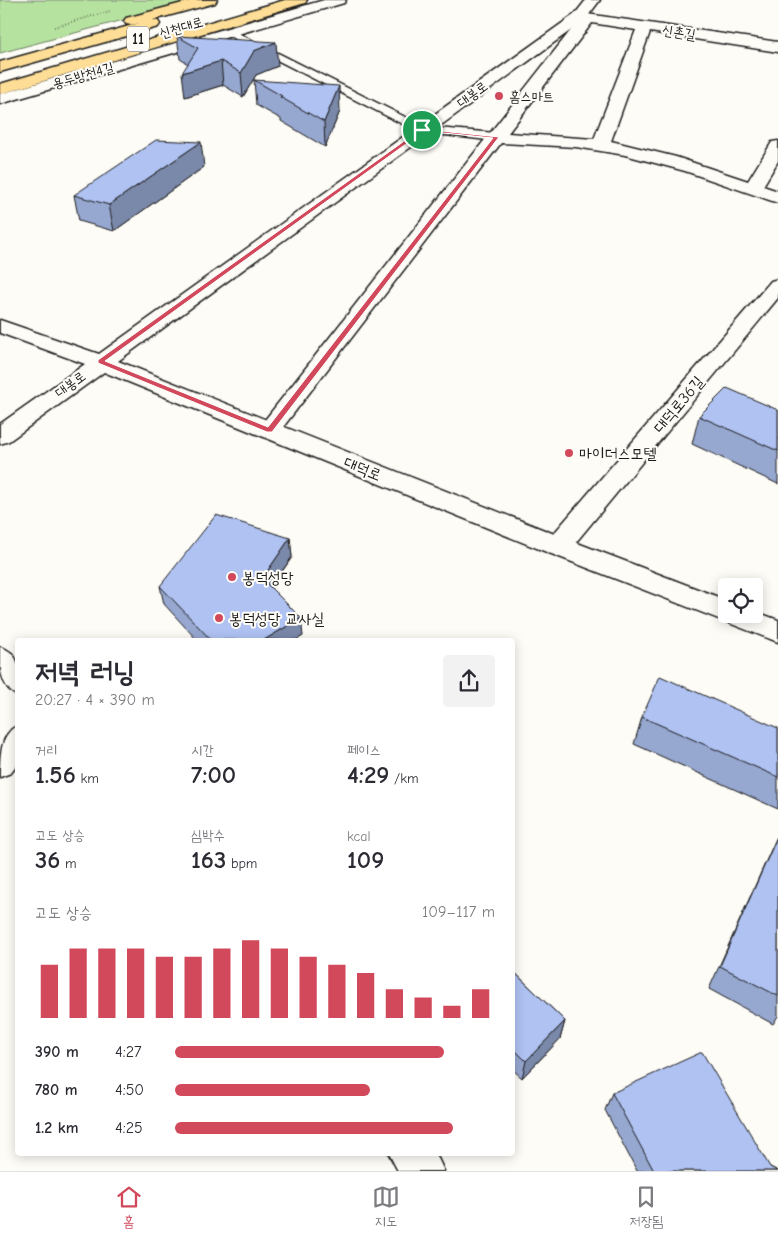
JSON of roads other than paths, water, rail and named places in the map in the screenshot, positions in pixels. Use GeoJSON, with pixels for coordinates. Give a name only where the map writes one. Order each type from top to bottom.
{"type":"FeatureCollection","features":[{"type":"Feature","properties":{"kind":"highway","name":"신천대로"},"geometry":{"type":"LineString","coordinates":[[0,78],[275,0]]}},
{"type":"Feature","properties":{"kind":"highway"},"geometry":{"type":"LineString","coordinates":[[0,89],[300,0]]}},
{"type":"Feature","properties":{"kind":"highway","name":"신천대로"},"geometry":{"type":"LineString","coordinates":[[0,68],[215,2]]}},
{"type":"Feature","properties":{"kind":"highway"},"geometry":{"type":"LineString","coordinates":[[0,58],[215,2]]}},
{"type":"Feature","properties":{"kind":"street","name":"용두방천4길"},"geometry":{"type":"LineString","coordinates":[[0,99],[339,0]]}},
{"type":"Feature","properties":{"kind":"street","name":"신촌길"},"geometry":{"type":"LineString","coordinates":[[587,12],[644,27],[778,47]]}},
{"type":"Feature","properties":{"kind":"street"},"geometry":{"type":"LineString","coordinates":[[269,430],[496,137],[587,12]]}},
{"type":"Feature","properties":{"kind":"street","name":"대봉로"},"geometry":{"type":"LineString","coordinates":[[0,436],[587,12]]}},
{"type":"Feature","properties":{"kind":"street"},"geometry":{"type":"LineString","coordinates":[[601,144],[644,27]]}},
{"type":"Feature","properties":{"kind":"street"},"geometry":{"type":"LineString","coordinates":[[496,137],[601,144],[692,166],[778,197]]}},
{"type":"Feature","properties":{"kind":"street"},"geometry":{"type":"LineString","coordinates":[[753,188],[778,146]]}},
{"type":"Feature","properties":{"kind":"street","name":"대덕로36길"},"geometry":{"type":"LineString","coordinates":[[558,546],[778,284]]}},
{"type":"Feature","properties":{"kind":"street","name":"대덕로"},"geometry":{"type":"LineString","coordinates":[[0,326],[100,362],[558,546],[718,608]]}},
{"type":"Feature","properties":{"kind":"street"},"geometry":{"type":"LineString","coordinates":[[757,623],[778,631]]}},
{"type":"Feature","properties":{"kind":"street"},"geometry":{"type":"LineString","coordinates":[[0,658],[15,680]]}},
{"type":"Feature","properties":{"kind":"street"},"geometry":{"type":"LineString","coordinates":[[0,764],[15,742]]}},
{"type":"Feature","properties":{"kind":"street"},"geometry":{"type":"LineString","coordinates":[[411,1156],[424,1171]]}},
{"type":"Feature","properties":{"kind":"lane"},"geometry":{"type":"LineString","coordinates":[[230,32],[422,130],[496,137]]}},
{"type":"Feature","properties":{"kind":"place","name":"홈스마트"},"geometry":{"type":"Point","coordinates":[499,96]}},
{"type":"Feature","properties":{"kind":"place","name":"마이더스모텔"},"geometry":{"type":"Point","coordinates":[569,453]}},
{"type":"Feature","properties":{"kind":"place","name":"봉덕성당"},"geometry":{"type":"Point","coordinates":[232,577]}},
{"type":"Feature","properties":{"kind":"place","name":"봉덕성당 교사실"},"geometry":{"type":"Point","coordinates":[219,618]}}]}
